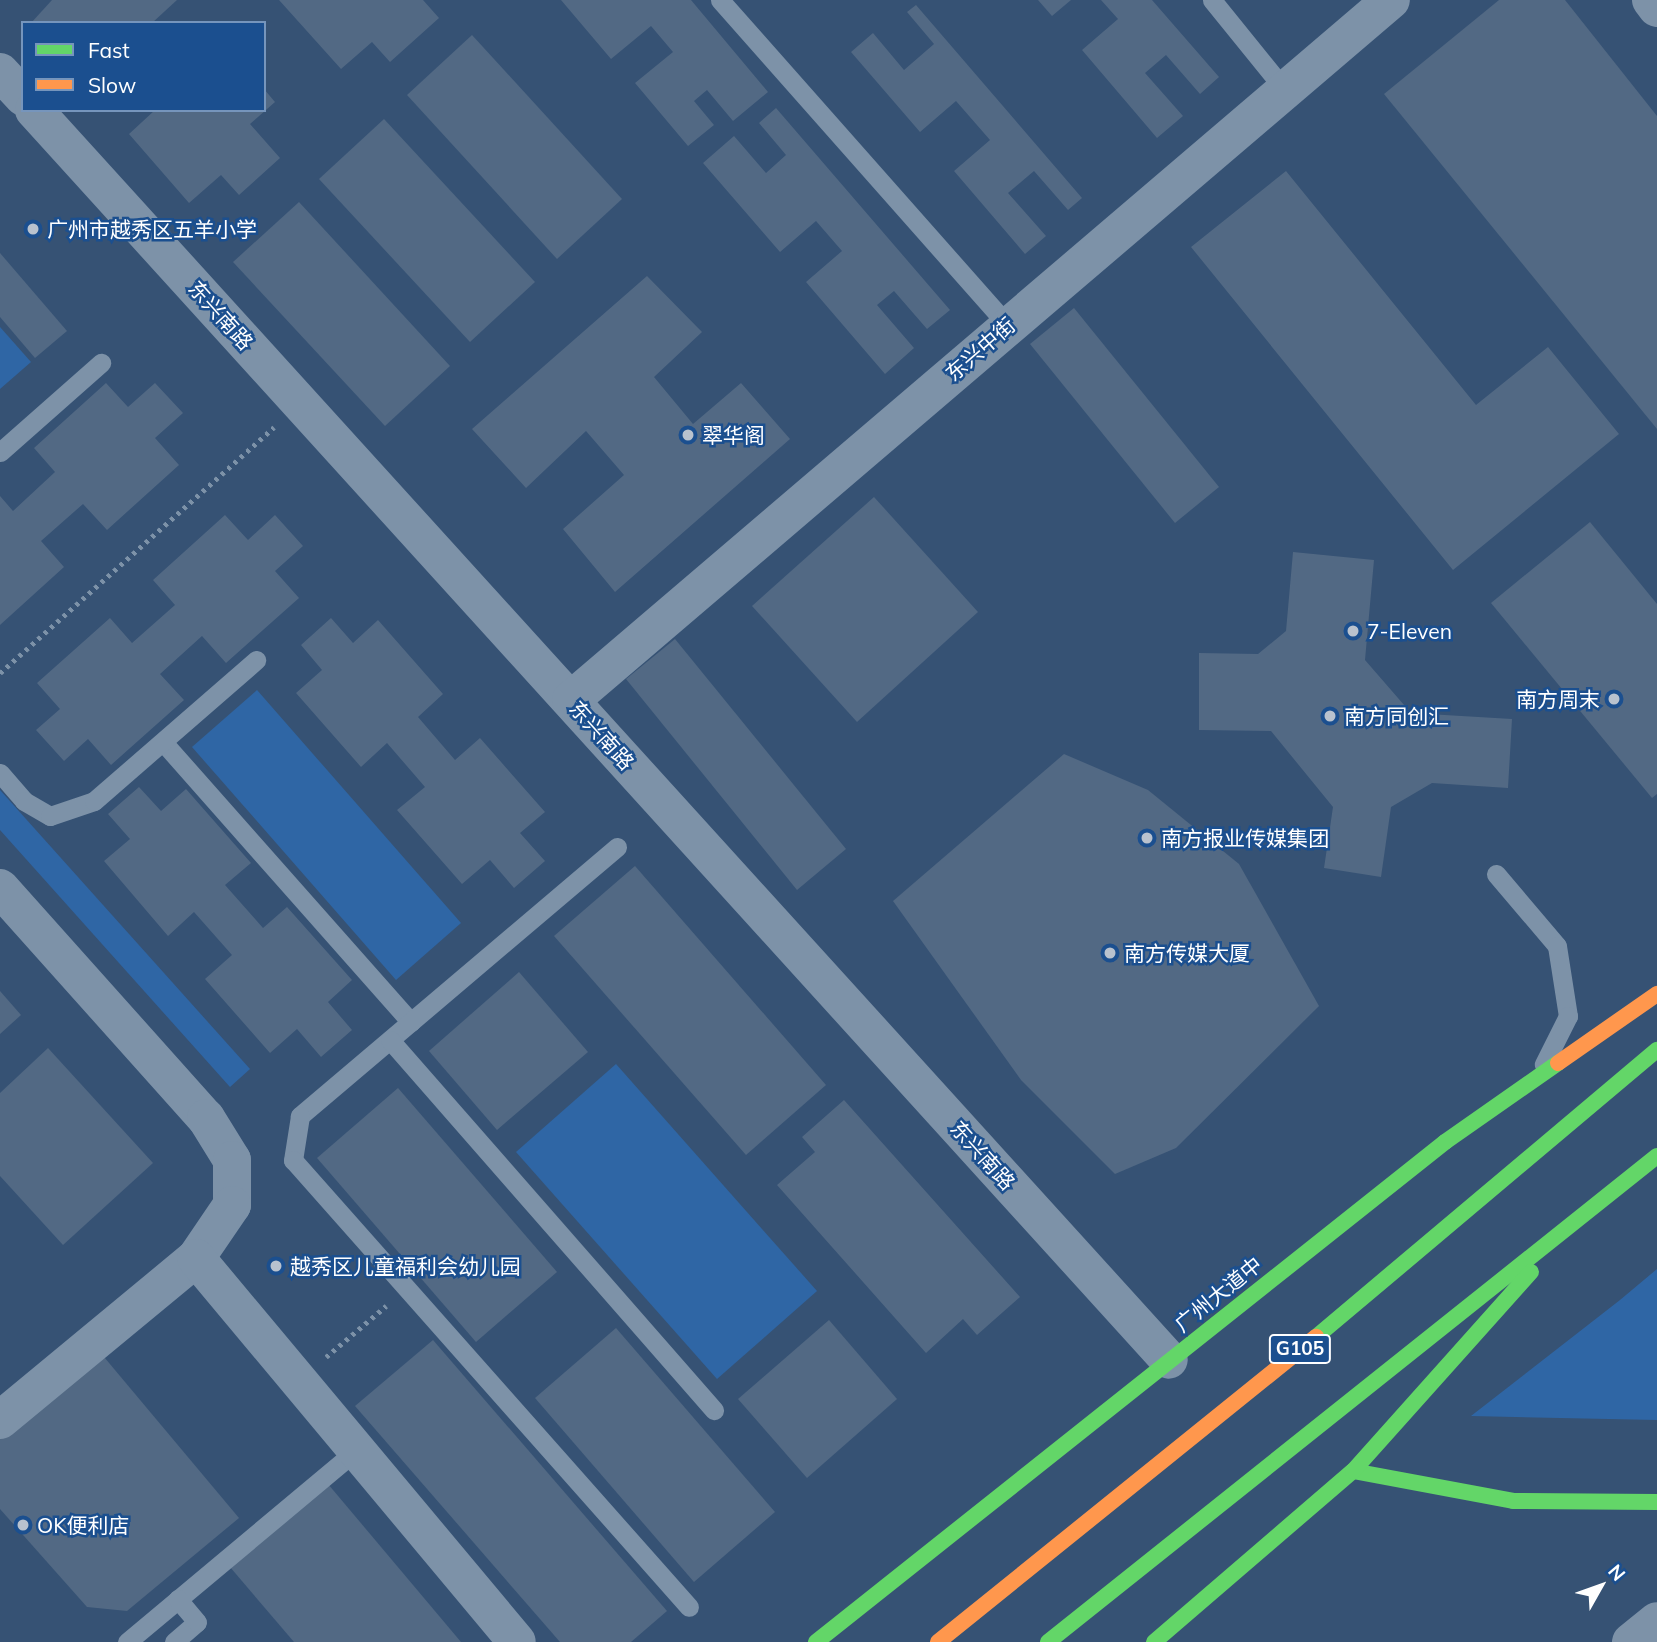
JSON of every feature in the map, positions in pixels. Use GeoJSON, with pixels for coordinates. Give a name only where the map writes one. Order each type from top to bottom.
{"type":"FeatureCollection","features":[{"type":"Feature","properties":{"kind":"main road","name":"广州大道中"},"geometry":{"type":"LineString","coordinates":[[816,1642],[1169,1360],[1540,1071],[1657,994]]}},
{"type":"Feature","properties":{"kind":"main road","name":"G105"},"geometry":{"type":"LineString","coordinates":[[938,1642],[1403,1267],[1657,1050]]}},
{"type":"Feature","properties":{"kind":"main road"},"geometry":{"type":"LineString","coordinates":[[1048,1642],[1657,1156]]}},
{"type":"Feature","properties":{"kind":"main road"},"geometry":{"type":"LineString","coordinates":[[1154,1642],[1353,1471],[1405,1407],[1590,1209]]}},
{"type":"Feature","properties":{"kind":"main road"},"geometry":{"type":"LineString","coordinates":[[1353,1471],[1513,1502],[1657,1502]]}},
{"type":"Feature","properties":{"kind":"street","name":"东兴中街"},"geometry":{"type":"LineString","coordinates":[[571,700],[1008,324],[1391,0]]}},
{"type":"Feature","properties":{"kind":"street"},"geometry":{"type":"LineString","coordinates":[[1651,0],[1657,8]]}},
{"type":"Feature","properties":{"kind":"street"},"geometry":{"type":"LineString","coordinates":[[0,72],[21,95]]}},
{"type":"Feature","properties":{"kind":"street","name":"东兴南路"},"geometry":{"type":"LineString","coordinates":[[36,112],[1169,1360]]}},
{"type":"Feature","properties":{"kind":"street"},"geometry":{"type":"LineString","coordinates":[[0,888],[206,1118],[232,1160],[232,1205],[196,1258],[0,1420]]}},
{"type":"Feature","properties":{"kind":"street"},"geometry":{"type":"LineString","coordinates":[[196,1258],[517,1642]]}},
{"type":"Feature","properties":{"kind":"street"},"geometry":{"type":"LineString","coordinates":[[1631,1642],[1657,1621]]}},
{"type":"Feature","properties":{"kind":"lane"},"geometry":{"type":"LineString","coordinates":[[720,0],[1008,324]]}},
{"type":"Feature","properties":{"kind":"lane"},"geometry":{"type":"LineString","coordinates":[[1212,0],[1285,90]]}},
{"type":"Feature","properties":{"kind":"lane"},"geometry":{"type":"LineString","coordinates":[[0,452],[101,363]]}},
{"type":"Feature","properties":{"kind":"lane"},"geometry":{"type":"LineString","coordinates":[[0,773],[24,802],[50,816],[94,801],[256,660]]}},
{"type":"Feature","properties":{"kind":"lane"},"geometry":{"type":"LineString","coordinates":[[163,742],[411,1022]]}},
{"type":"Feature","properties":{"kind":"lane"},"geometry":{"type":"LineString","coordinates":[[617,847],[300,1116],[293,1160],[689,1607]]}},
{"type":"Feature","properties":{"kind":"lane"},"geometry":{"type":"LineString","coordinates":[[1496,874],[1557,946],[1568,1016],[1540,1071]]}},
{"type":"Feature","properties":{"kind":"lane"},"geometry":{"type":"LineString","coordinates":[[390,1040],[714,1410]]}},
{"type":"Feature","properties":{"kind":"lane"},"geometry":{"type":"LineString","coordinates":[[127,1642],[356,1450]]}},
{"type":"Feature","properties":{"kind":"lane"},"geometry":{"type":"LineString","coordinates":[[174,1642],[197,1622],[178,1600]]}},
{"type":"Feature","properties":{"kind":"path"},"geometry":{"type":"LineString","coordinates":[[0,673],[253,444]]}},
{"type":"Feature","properties":{"kind":"path"},"geometry":{"type":"LineString","coordinates":[[299,1380],[407,1288]]}},
{"type":"Feature","properties":{"kind":"shaded area"},"geometry":{"type":"Polygon","coordinates":[[[0,327],[31,362],[0,389],[0,327]]]}},
{"type":"Feature","properties":{"kind":"shaded area"},"geometry":{"type":"Polygon","coordinates":[[[257,690],[461,923],[396,980],[192,747],[257,690]]]}},
{"type":"Feature","properties":{"kind":"shaded area"},"geometry":{"type":"Polygon","coordinates":[[[0,790],[250,1069],[230,1087],[0,830],[0,790]]]}},
{"type":"Feature","properties":{"kind":"shaded area"},"geometry":{"type":"Polygon","coordinates":[[[616,1064],[817,1291],[717,1379],[516,1152],[616,1064]]]}},
{"type":"Feature","properties":{"kind":"shaded area"},"geometry":{"type":"Polygon","coordinates":[[[1657,1269],[1657,1420],[1471,1416],[1620,1300],[1657,1269]]]}},
{"type":"Feature","properties":{"kind":"building"},"geometry":{"type":"Polygon","coordinates":[[[52,0],[177,0],[154,21],[33,21],[52,0]]]}},
{"type":"Feature","properties":{"kind":"building"},"geometry":{"type":"Polygon","coordinates":[[[279,0],[423,0],[439,18],[390,62],[372,42],[341,69],[279,0]]]}},
{"type":"Feature","properties":{"kind":"building"},"geometry":{"type":"Polygon","coordinates":[[[561,0],[691,0],[768,92],[733,121],[707,90],[694,101],[714,125],[688,146],[635,83],[673,52],[651,26],[611,59],[561,0]]]}},
{"type":"Feature","properties":{"kind":"building"},"geometry":{"type":"Polygon","coordinates":[[[1038,0],[1071,0],[1052,16],[1038,0]]]}},
{"type":"Feature","properties":{"kind":"building"},"geometry":{"type":"Polygon","coordinates":[[[1101,0],[1152,0],[1219,77],[1200,94],[1166,55],[1145,73],[1183,116],[1157,138],[1082,50],[1118,19],[1101,0]]]}},
{"type":"Feature","properties":{"kind":"building"},"geometry":{"type":"Polygon","coordinates":[[[1499,0],[1565,0],[1657,116],[1657,429],[1384,94],[1499,0]]]}},
{"type":"Feature","properties":{"kind":"building"},"geometry":{"type":"Polygon","coordinates":[[[916,5],[1082,198],[1068,210],[1034,171],[1008,193],[1046,236],[1025,254],[954,171],[990,140],[956,101],[920,132],[851,52],[873,33],[904,70],[934,44],[907,12],[916,5]]]}},
{"type":"Feature","properties":{"kind":"building"},"geometry":{"type":"Polygon","coordinates":[[[472,35],[622,199],[557,259],[407,95],[472,35]]]}},
{"type":"Feature","properties":{"kind":"building"},"geometry":{"type":"Polygon","coordinates":[[[266,91],[275,102],[266,110],[266,91]]]}},
{"type":"Feature","properties":{"kind":"building"},"geometry":{"type":"Polygon","coordinates":[[[776,108],[950,310],[927,329],[894,291],[877,305],[914,348],[885,374],[806,282],[842,251],[816,221],[780,252],[703,163],[734,136],[766,173],[786,155],[759,123],[776,108]]]}},
{"type":"Feature","properties":{"kind":"building"},"geometry":{"type":"Polygon","coordinates":[[[153,112],[264,112],[250,124],[280,158],[239,195],[221,175],[189,203],[129,134],[153,112]]]}},
{"type":"Feature","properties":{"kind":"building"},"geometry":{"type":"Polygon","coordinates":[[[384,119],[535,282],[470,342],[319,179],[384,119]]]}},
{"type":"Feature","properties":{"kind":"building"},"geometry":{"type":"Polygon","coordinates":[[[1286,171],[1476,405],[1548,347],[1619,434],[1453,570],[1191,247],[1286,171]]]}},
{"type":"Feature","properties":{"kind":"building"},"geometry":{"type":"Polygon","coordinates":[[[299,202],[450,366],[385,426],[233,262],[299,202]]]}},
{"type":"Feature","properties":{"kind":"building"},"geometry":{"type":"Polygon","coordinates":[[[0,253],[67,331],[35,358],[0,317],[0,253]]]}},
{"type":"Feature","properties":{"kind":"building","name":"翠华阁"},"geometry":{"type":"Polygon","coordinates":[[[647,276],[702,332],[654,377],[693,424],[741,383],[790,439],[615,592],[563,529],[624,475],[586,431],[526,488],[472,429],[647,276]]]}},
{"type":"Feature","properties":{"kind":"building"},"geometry":{"type":"Polygon","coordinates":[[[1074,308],[1219,487],[1175,523],[1030,344],[1074,308]]]}},
{"type":"Feature","properties":{"kind":"building"},"geometry":{"type":"Polygon","coordinates":[[[106,383],[128,407],[155,383],[183,413],[155,438],[179,465],[107,530],[83,504],[41,541],[64,567],[0,625],[0,496],[13,511],[55,472],[34,448],[106,383]]]}},
{"type":"Feature","properties":{"kind":"building"},"geometry":{"type":"Polygon","coordinates":[[[874,497],[978,612],[857,722],[752,606],[874,497]]]}},
{"type":"Feature","properties":{"kind":"building"},"geometry":{"type":"Polygon","coordinates":[[[225,515],[248,540],[275,515],[303,546],[275,571],[299,598],[226,663],[202,636],[160,674],[184,700],[111,765],[88,739],[64,761],[36,730],[60,709],[37,683],[110,618],[132,643],[175,605],[153,580],[225,515]]]}},
{"type":"Feature","properties":{"kind":"building","name":"南方周末"},"geometry":{"type":"Polygon","coordinates":[[[1590,522],[1657,604],[1657,794],[1652,798],[1491,603],[1590,522]]]}},
{"type":"Feature","properties":{"kind":"building","name":"南方同创汇"},"geometry":{"type":"Polygon","coordinates":[[[1293,552],[1374,560],[1365,660],[1411,713],[1512,719],[1508,788],[1432,783],[1391,807],[1381,877],[1324,868],[1333,807],[1271,731],[1199,730],[1199,653],[1258,654],[1286,631],[1293,552]]]}},
{"type":"Feature","properties":{"kind":"building"},"geometry":{"type":"Polygon","coordinates":[[[331,618],[353,643],[378,620],[443,694],[418,717],[455,760],[480,738],[545,812],[520,833],[545,861],[514,888],[490,860],[462,884],[397,810],[425,787],[387,743],[361,767],[296,693],[322,670],[301,645],[331,618]]]}},
{"type":"Feature","properties":{"kind":"building"},"geometry":{"type":"Polygon","coordinates":[[[675,639],[846,849],[797,890],[626,679],[675,639]]]}},
{"type":"Feature","properties":{"kind":"building","name":"南方传媒大厦"},"geometry":{"type":"Polygon","coordinates":[[[1064,754],[1148,790],[1239,864],[1319,1006],[1176,1148],[1115,1174],[1021,1080],[893,901],[1064,754]]]}},
{"type":"Feature","properties":{"kind":"building"},"geometry":{"type":"Polygon","coordinates":[[[139,787],[161,811],[186,789],[251,863],[225,885],[263,928],[287,907],[352,980],[328,1002],[352,1030],[321,1057],[297,1029],[270,1053],[205,979],[232,955],[194,912],[168,936],[104,861],[130,839],[108,814],[139,787]]]}},
{"type":"Feature","properties":{"kind":"building"},"geometry":{"type":"Polygon","coordinates":[[[635,866],[826,1085],[746,1155],[554,936],[635,866]]]}},
{"type":"Feature","properties":{"kind":"building"},"geometry":{"type":"Polygon","coordinates":[[[519,972],[588,1052],[497,1130],[429,1051],[519,972]]]}},
{"type":"Feature","properties":{"kind":"building"},"geometry":{"type":"Polygon","coordinates":[[[0,991],[21,1015],[0,1034],[0,991]]]}},
{"type":"Feature","properties":{"kind":"building"},"geometry":{"type":"Polygon","coordinates":[[[48,1048],[153,1163],[63,1245],[0,1176],[0,1093],[48,1048]]]}},
{"type":"Feature","properties":{"kind":"building"},"geometry":{"type":"Polygon","coordinates":[[[398,1088],[557,1272],[476,1342],[317,1158],[398,1088]]]}},
{"type":"Feature","properties":{"kind":"building"},"geometry":{"type":"Polygon","coordinates":[[[844,1100],[1020,1297],[977,1335],[963,1319],[926,1353],[777,1185],[815,1152],[802,1137],[844,1100]]]}},
{"type":"Feature","properties":{"kind":"building"},"geometry":{"type":"Polygon","coordinates":[[[829,1320],[897,1399],[807,1478],[738,1399],[829,1320]]]}},
{"type":"Feature","properties":{"kind":"building"},"geometry":{"type":"Polygon","coordinates":[[[616,1328],[775,1512],[694,1582],[535,1398],[616,1328]]]}},
{"type":"Feature","properties":{"kind":"building"},"geometry":{"type":"Polygon","coordinates":[[[433,1340],[667,1611],[631,1642],[560,1642],[355,1406],[433,1340]]]}},
{"type":"Feature","properties":{"kind":"building"},"geometry":{"type":"Polygon","coordinates":[[[94,1345],[239,1518],[127,1611],[87,1607],[0,1509],[0,1423],[94,1345]]]}},
{"type":"Feature","properties":{"kind":"building"},"geometry":{"type":"Polygon","coordinates":[[[328,1484],[461,1642],[294,1642],[230,1567],[328,1484]]]}},
{"type":"Feature","properties":{"kind":"traffic: fast"},"geometry":{"type":"LineString","coordinates":[[1316,1337],[1657,1050]]}},
{"type":"Feature","properties":{"kind":"traffic: fast"},"geometry":{"type":"LineString","coordinates":[[816,1642],[1445,1142],[1558,1063]]}},
{"type":"Feature","properties":{"kind":"traffic: fast"},"geometry":{"type":"LineString","coordinates":[[1048,1642],[1657,1156]]}},
{"type":"Feature","properties":{"kind":"traffic: fast"},"geometry":{"type":"LineString","coordinates":[[1154,1642],[1353,1471],[1531,1272]]}},
{"type":"Feature","properties":{"kind":"traffic: fast"},"geometry":{"type":"LineString","coordinates":[[1353,1471],[1513,1501],[1657,1502]]}},
{"type":"Feature","properties":{"kind":"traffic: slow"},"geometry":{"type":"LineString","coordinates":[[1558,1063],[1657,994]]}},
{"type":"Feature","properties":{"kind":"traffic: slow"},"geometry":{"type":"LineString","coordinates":[[938,1642],[1316,1337]]}},
{"type":"Feature","properties":{"kind":"place","name":"广州市越秀区五羊小学"},"geometry":{"type":"Point","coordinates":[33,229]}},
{"type":"Feature","properties":{"kind":"place","name":"翠华阁"},"geometry":{"type":"Point","coordinates":[688,435]}},
{"type":"Feature","properties":{"kind":"place","name":"7-Eleven"},"geometry":{"type":"Point","coordinates":[1353,631]}},
{"type":"Feature","properties":{"kind":"place","name":"南方周末"},"geometry":{"type":"Point","coordinates":[1614,699]}},
{"type":"Feature","properties":{"kind":"place","name":"南方同创汇"},"geometry":{"type":"Point","coordinates":[1330,716]}},
{"type":"Feature","properties":{"kind":"place","name":"南方报业传媒集团"},"geometry":{"type":"Point","coordinates":[1147,838]}},
{"type":"Feature","properties":{"kind":"place","name":"南方传媒大厦"},"geometry":{"type":"Point","coordinates":[1110,953]}},
{"type":"Feature","properties":{"kind":"place","name":"越秀区儿童福利会幼儿园"},"geometry":{"type":"Point","coordinates":[276,1266]}},
{"type":"Feature","properties":{"kind":"place","name":"OK便利店"},"geometry":{"type":"Point","coordinates":[23,1525]}}]}
